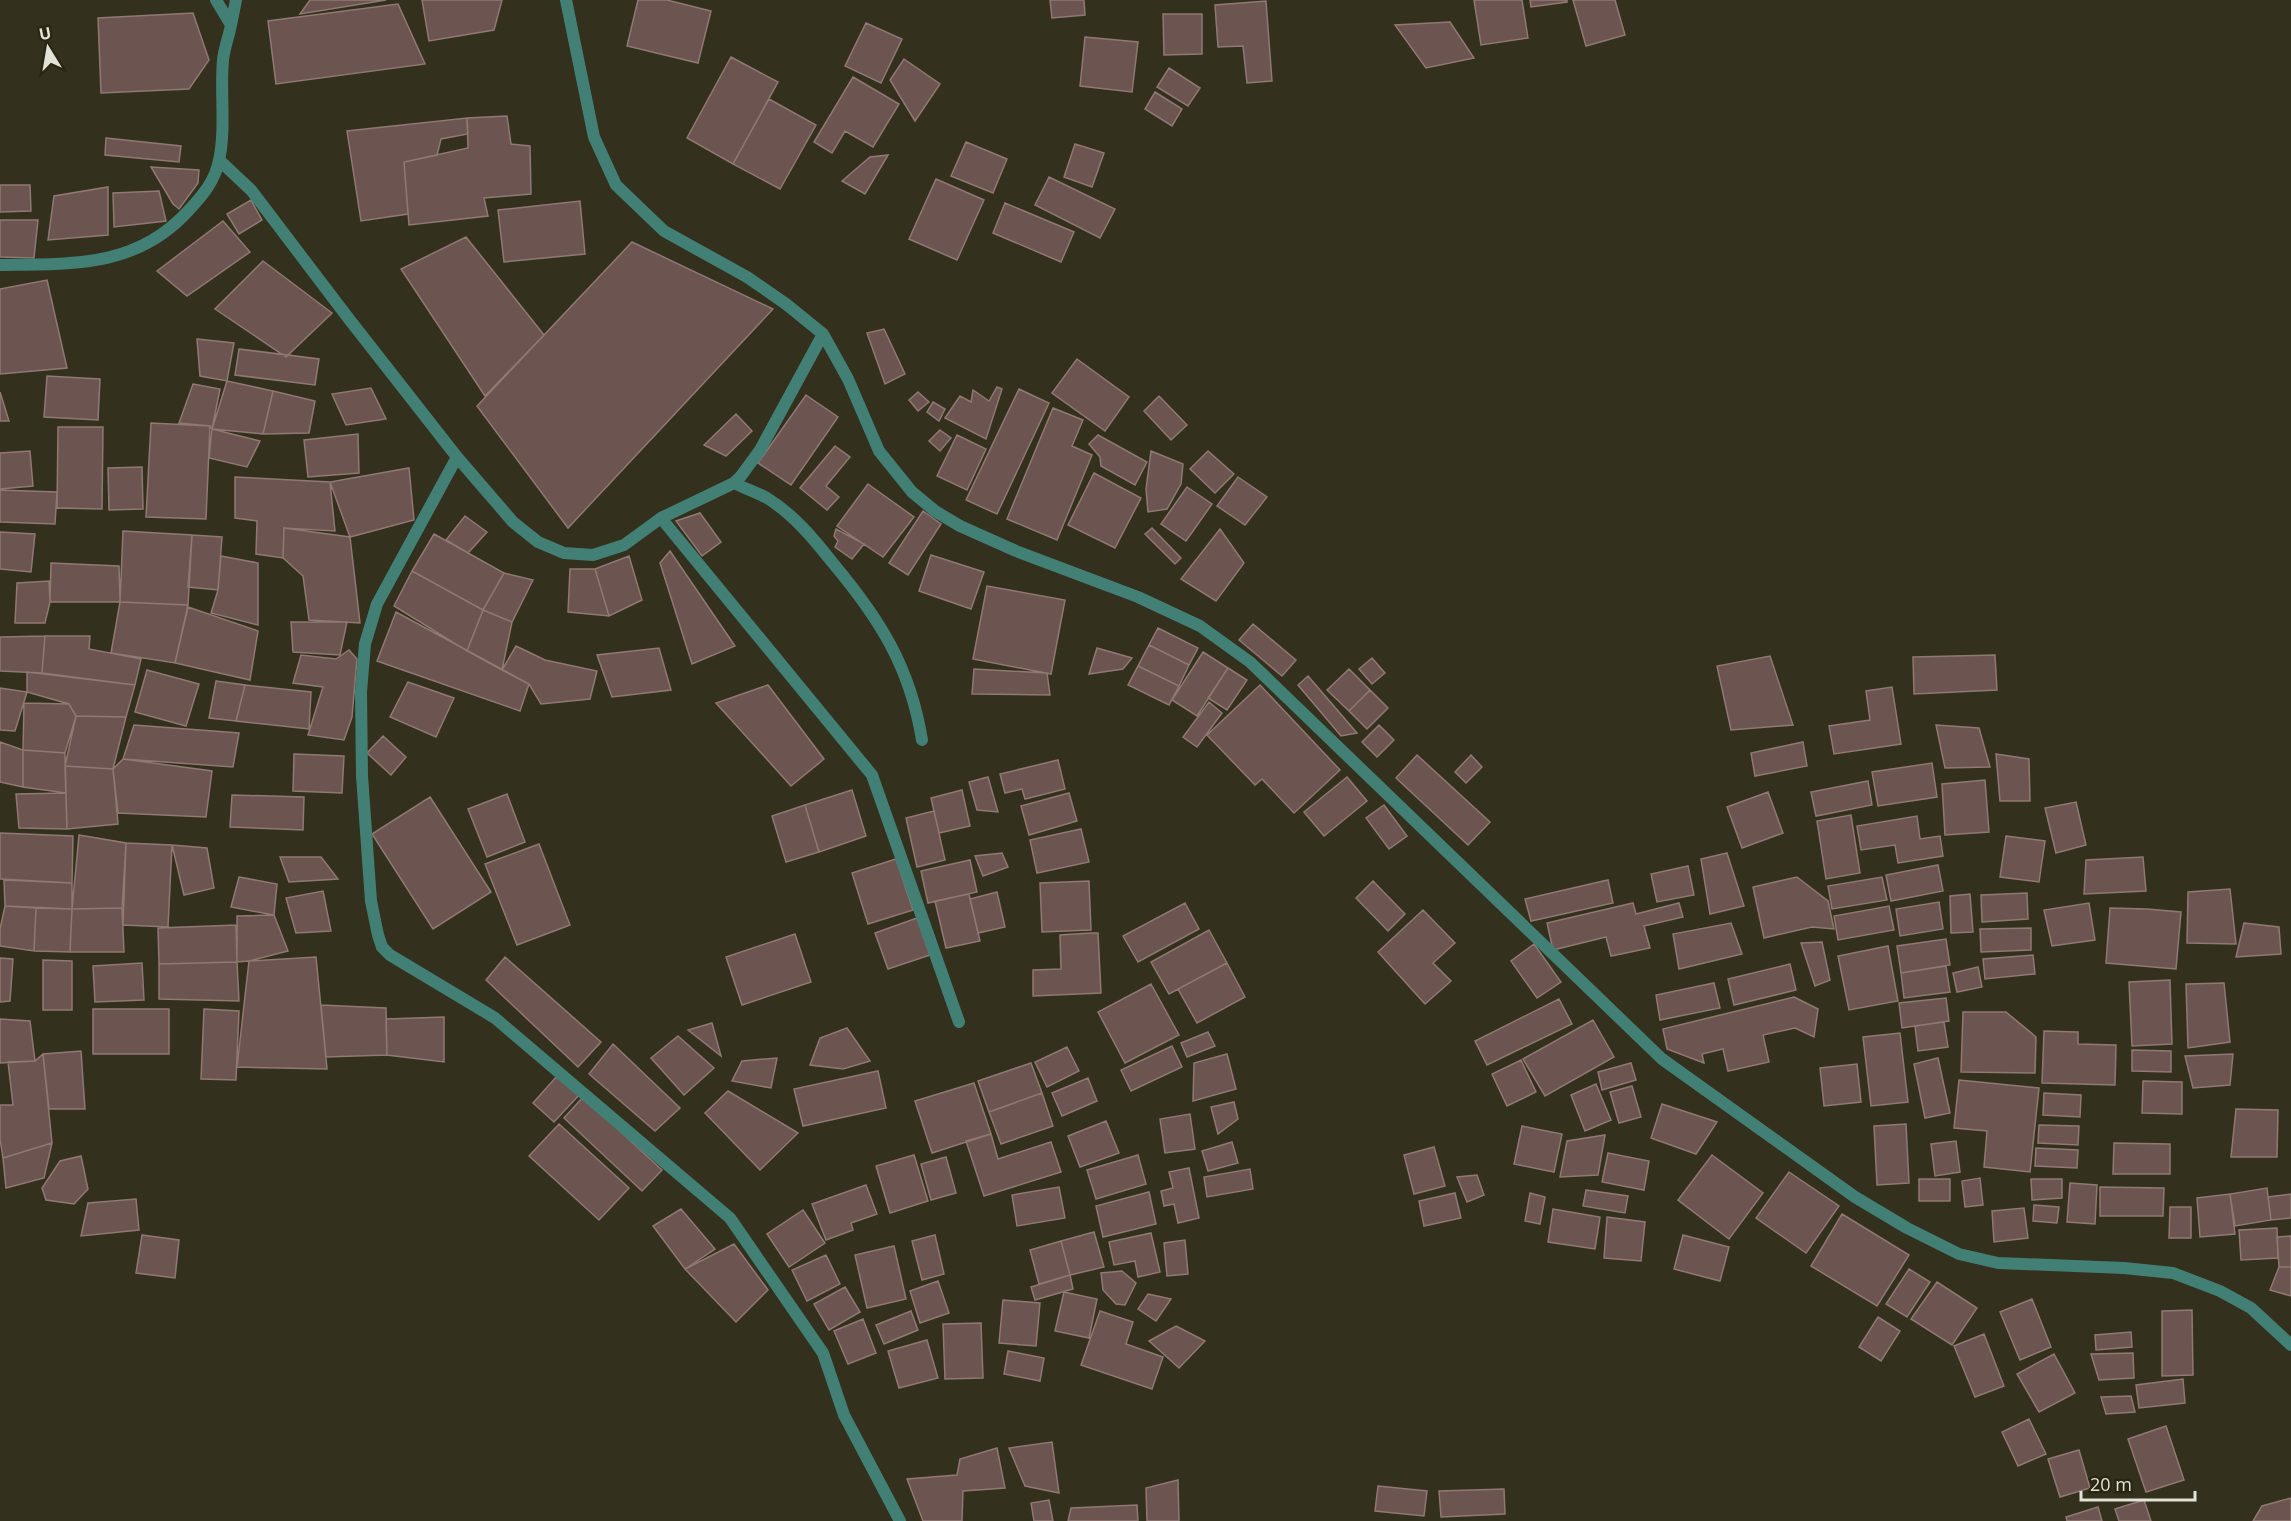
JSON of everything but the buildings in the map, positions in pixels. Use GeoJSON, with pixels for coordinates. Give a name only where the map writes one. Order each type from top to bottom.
{"type":"FeatureCollection","features":[{"type":"Feature","properties":{"kind":"street"},"geometry":{"type":"LineString","coordinates":[[216,0],[231,25]]}},
{"type":"Feature","properties":{"kind":"street"},"geometry":{"type":"LineString","coordinates":[[0,265],[82,264],[136,251],[174,226],[209,188],[219,160],[223,60],[236,0]]}},
{"type":"Feature","properties":{"kind":"street"},"geometry":{"type":"LineString","coordinates":[[566,0],[594,137],[616,185],[664,231],[747,277],[786,304],[823,334],[848,380],[879,451],[912,492],[934,512],[1016,551],[1138,597],[1200,626],[1250,662],[1662,1059],[1855,1197],[1906,1228],[1959,1254],[1998,1263],[2124,1268],[2173,1273],[2220,1291],[2251,1308],[2291,1345]]}},
{"type":"Feature","properties":{"kind":"street"},"geometry":{"type":"LineString","coordinates":[[219,160],[251,190],[349,320],[457,457],[513,522],[538,542],[564,553],[592,555],[624,545],[661,518],[737,479],[760,450],[823,334]]}},
{"type":"Feature","properties":{"kind":"street"},"geometry":{"type":"LineString","coordinates":[[457,457],[377,604],[365,644],[361,692],[362,776],[371,901],[382,947],[390,955],[495,1018],[730,1218],[823,1353],[849,1425],[900,1521]]}},
{"type":"Feature","properties":{"kind":"street"},"geometry":{"type":"LineString","coordinates":[[737,479],[797,521],[864,600],[886,634],[906,677],[922,740]]}},
{"type":"Feature","properties":{"kind":"street"},"geometry":{"type":"LineString","coordinates":[[661,518],[872,775],[959,1022]]}}]}
